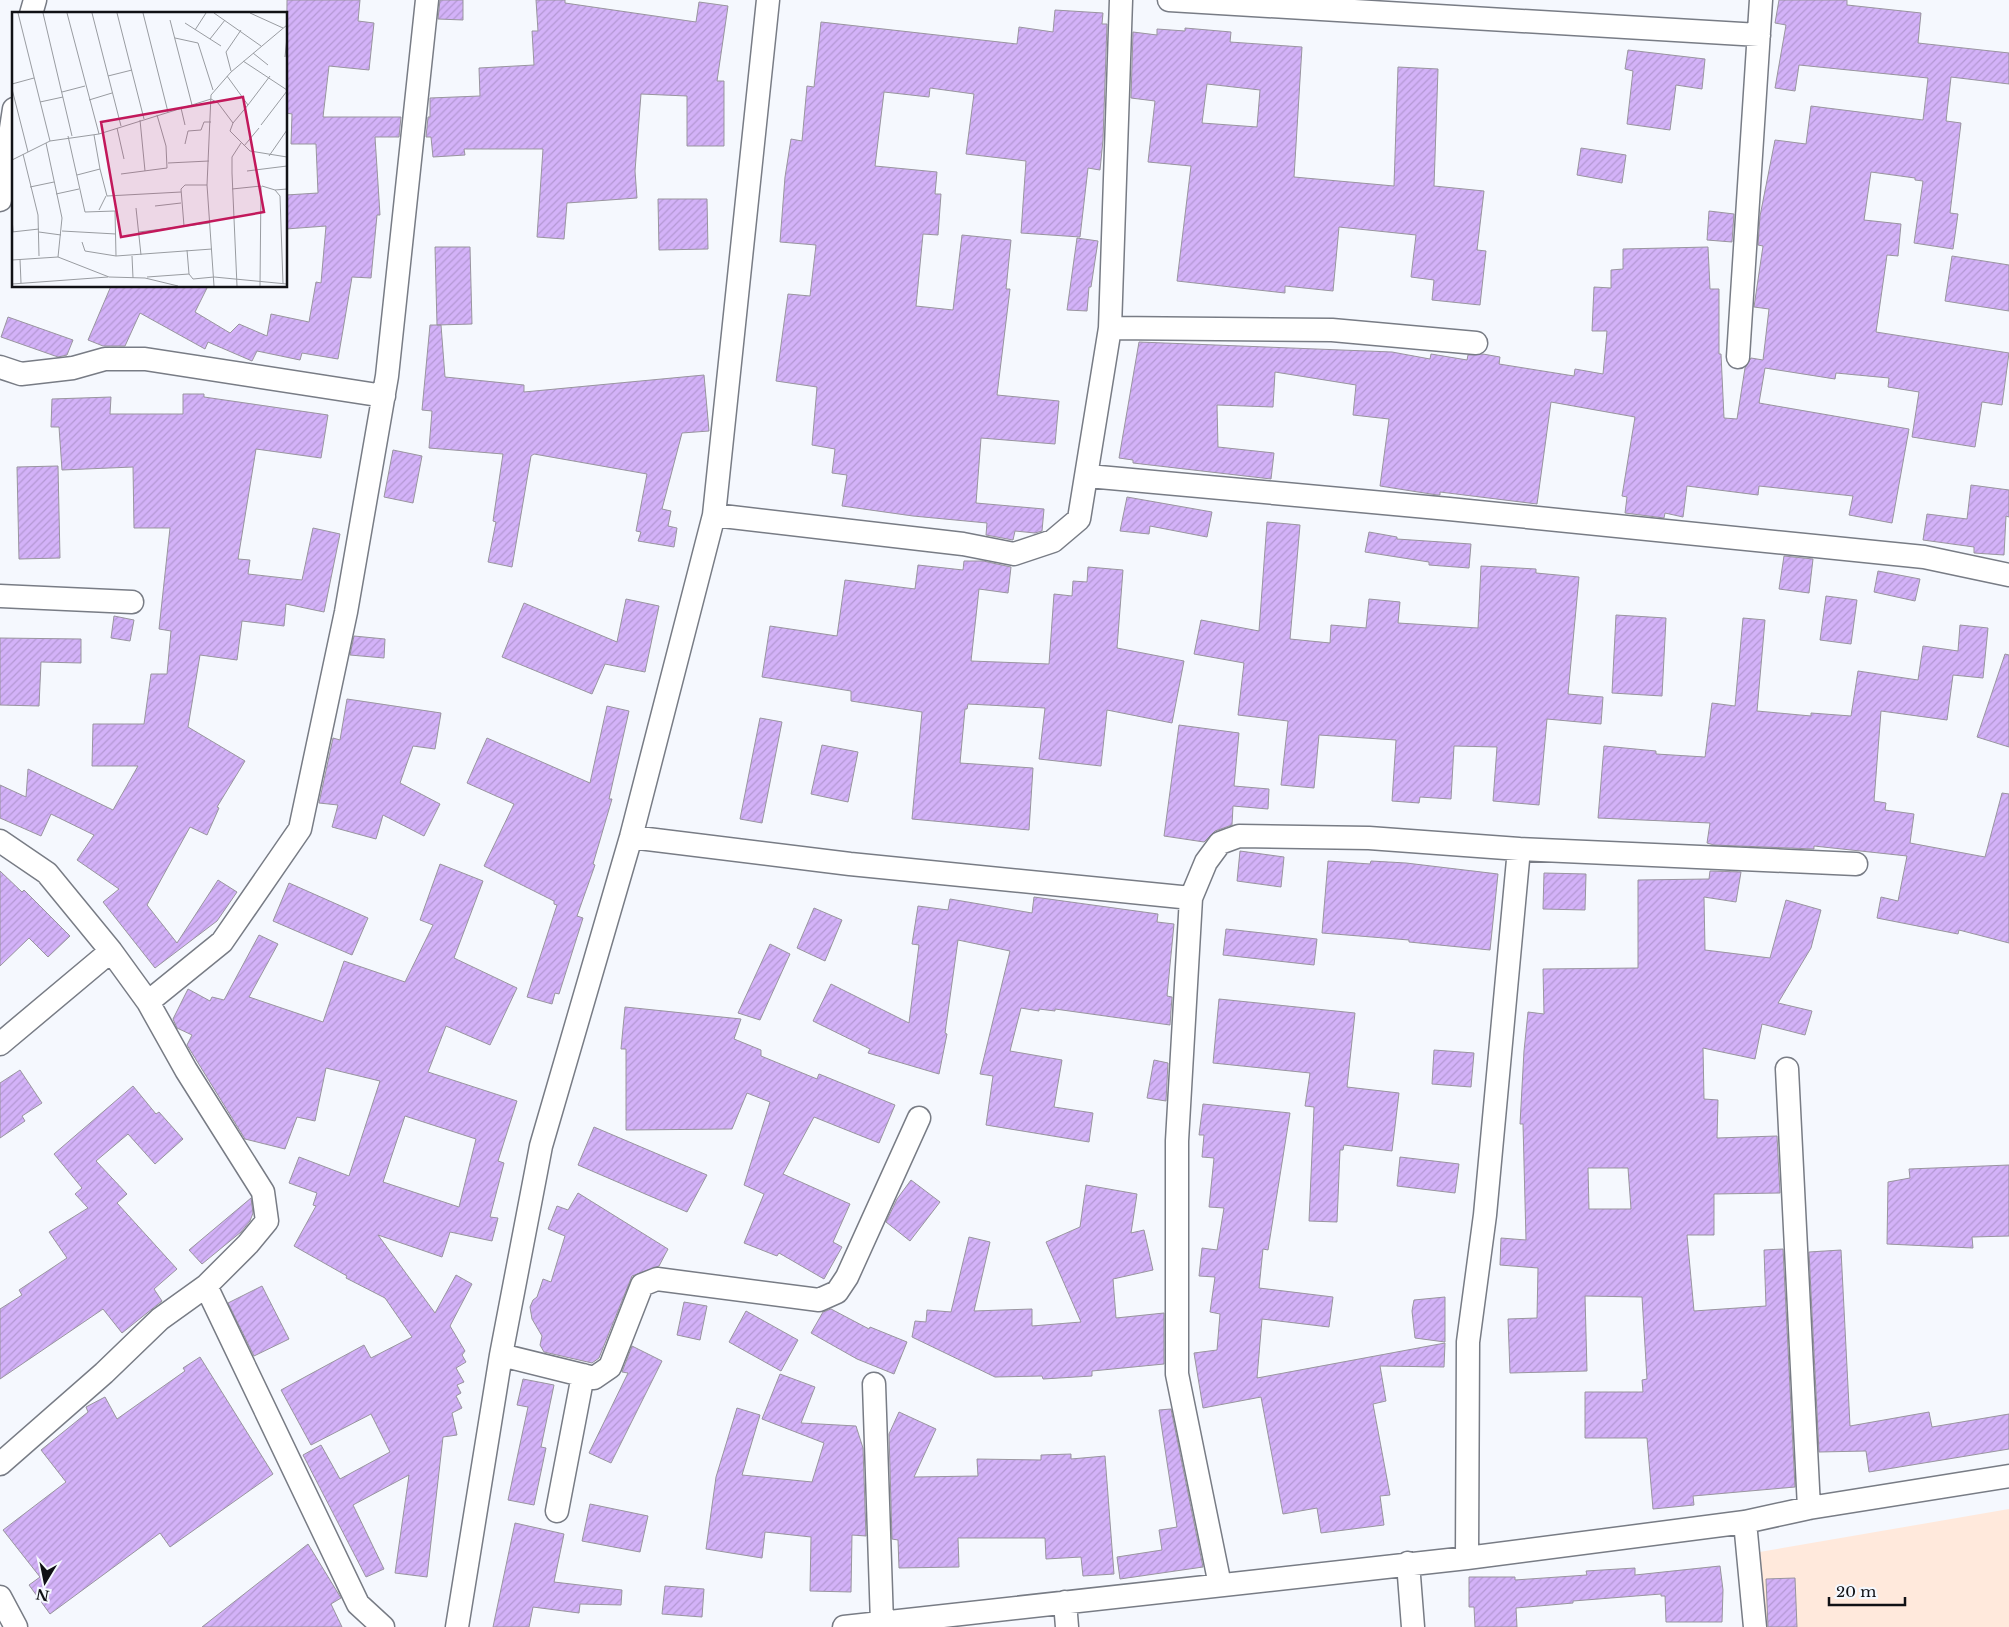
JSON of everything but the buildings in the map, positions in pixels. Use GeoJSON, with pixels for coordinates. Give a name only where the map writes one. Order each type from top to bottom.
{"type":"FeatureCollection","features":[{"type":"Feature","properties":{"kind":"street"},"geometry":{"type":"LineString","coordinates":[[148,1002],[222,942],[300,829],[346,612],[384,396],[427,0]]}},
{"type":"Feature","properties":{"kind":"street"},"geometry":{"type":"LineString","coordinates":[[457,1627],[500,1355],[541,1146],[630,837],[714,515],[768,0]]}},
{"type":"Feature","properties":{"kind":"street"},"geometry":{"type":"LineString","coordinates":[[714,515],[963,544],[1014,554],[1053,541],[1079,520],[1088,476],[1110,328],[1121,0]]}},
{"type":"Feature","properties":{"kind":"street"},"geometry":{"type":"LineString","coordinates":[[1169,0],[1759,35]]}},
{"type":"Feature","properties":{"kind":"street"},"geometry":{"type":"LineString","coordinates":[[1738,357],[1762,0]]}},
{"type":"Feature","properties":{"kind":"street"},"geometry":{"type":"LineString","coordinates":[[0,200],[12,122]]}},
{"type":"Feature","properties":{"kind":"street"},"geometry":{"type":"LineString","coordinates":[[1110,328],[1332,330],[1476,343]]}},
{"type":"Feature","properties":{"kind":"street"},"geometry":{"type":"LineString","coordinates":[[0,367],[21,374],[73,368],[105,359],[145,359],[384,396]]}},
{"type":"Feature","properties":{"kind":"street"},"geometry":{"type":"LineString","coordinates":[[1088,476],[1450,509],[1924,556],[2009,575]]}},
{"type":"Feature","properties":{"kind":"street"},"geometry":{"type":"LineString","coordinates":[[0,596],[132,602]]}},
{"type":"Feature","properties":{"kind":"street"},"geometry":{"type":"LineString","coordinates":[[1220,1585],[1177,1374],[1177,1141],[1191,898],[1206,862],[1220,843],[1239,836],[1369,838],[1519,849],[1856,864]]}},
{"type":"Feature","properties":{"kind":"street"},"geometry":{"type":"LineString","coordinates":[[630,837],[850,864],[1191,898]]}},
{"type":"Feature","properties":{"kind":"street"},"geometry":{"type":"LineString","coordinates":[[0,840],[47,873],[111,951],[148,1002],[186,1070],[263,1192],[266,1221],[248,1244],[206,1286],[160,1319],[104,1373],[0,1464]]}},
{"type":"Feature","properties":{"kind":"street"},"geometry":{"type":"LineString","coordinates":[[1467,1558],[1468,1342],[1485,1215],[1519,849]]}},
{"type":"Feature","properties":{"kind":"street"},"geometry":{"type":"LineString","coordinates":[[0,1044],[111,951]]}},
{"type":"Feature","properties":{"kind":"street"},"geometry":{"type":"LineString","coordinates":[[1787,1069],[1809,1508]]}},
{"type":"Feature","properties":{"kind":"street"},"geometry":{"type":"LineString","coordinates":[[500,1355],[594,1378],[610,1368],[642,1285],[657,1279],[820,1300],[837,1292],[847,1277],[919,1118]]}},
{"type":"Feature","properties":{"kind":"street"},"geometry":{"type":"LineString","coordinates":[[206,1286],[358,1604],[383,1627]]}},
{"type":"Feature","properties":{"kind":"street"},"geometry":{"type":"LineString","coordinates":[[558,1511],[583,1375]]}},
{"type":"Feature","properties":{"kind":"street"},"geometry":{"type":"LineString","coordinates":[[874,1384],[882,1622]]}},
{"type":"Feature","properties":{"kind":"street"},"geometry":{"type":"LineString","coordinates":[[844,1627],[1467,1558],[1745,1522],[1809,1508],[2009,1476]]}},
{"type":"Feature","properties":{"kind":"street"},"geometry":{"type":"LineString","coordinates":[[1745,1522],[1755,1627]]}},
{"type":"Feature","properties":{"kind":"street"},"geometry":{"type":"LineString","coordinates":[[1408,1564],[1413,1627]]}},
{"type":"Feature","properties":{"kind":"street"},"geometry":{"type":"LineString","coordinates":[[0,1597],[16,1627]]}},
{"type":"Feature","properties":{"kind":"street"},"geometry":{"type":"LineString","coordinates":[[1065,1602],[1067,1627]]}},
{"type":"Feature","properties":{"kind":"shaded area"},"geometry":{"type":"Polygon","coordinates":[[[2009,1509],[2009,1627],[1754,1627],[1748,1554],[2009,1509]]]}}]}
